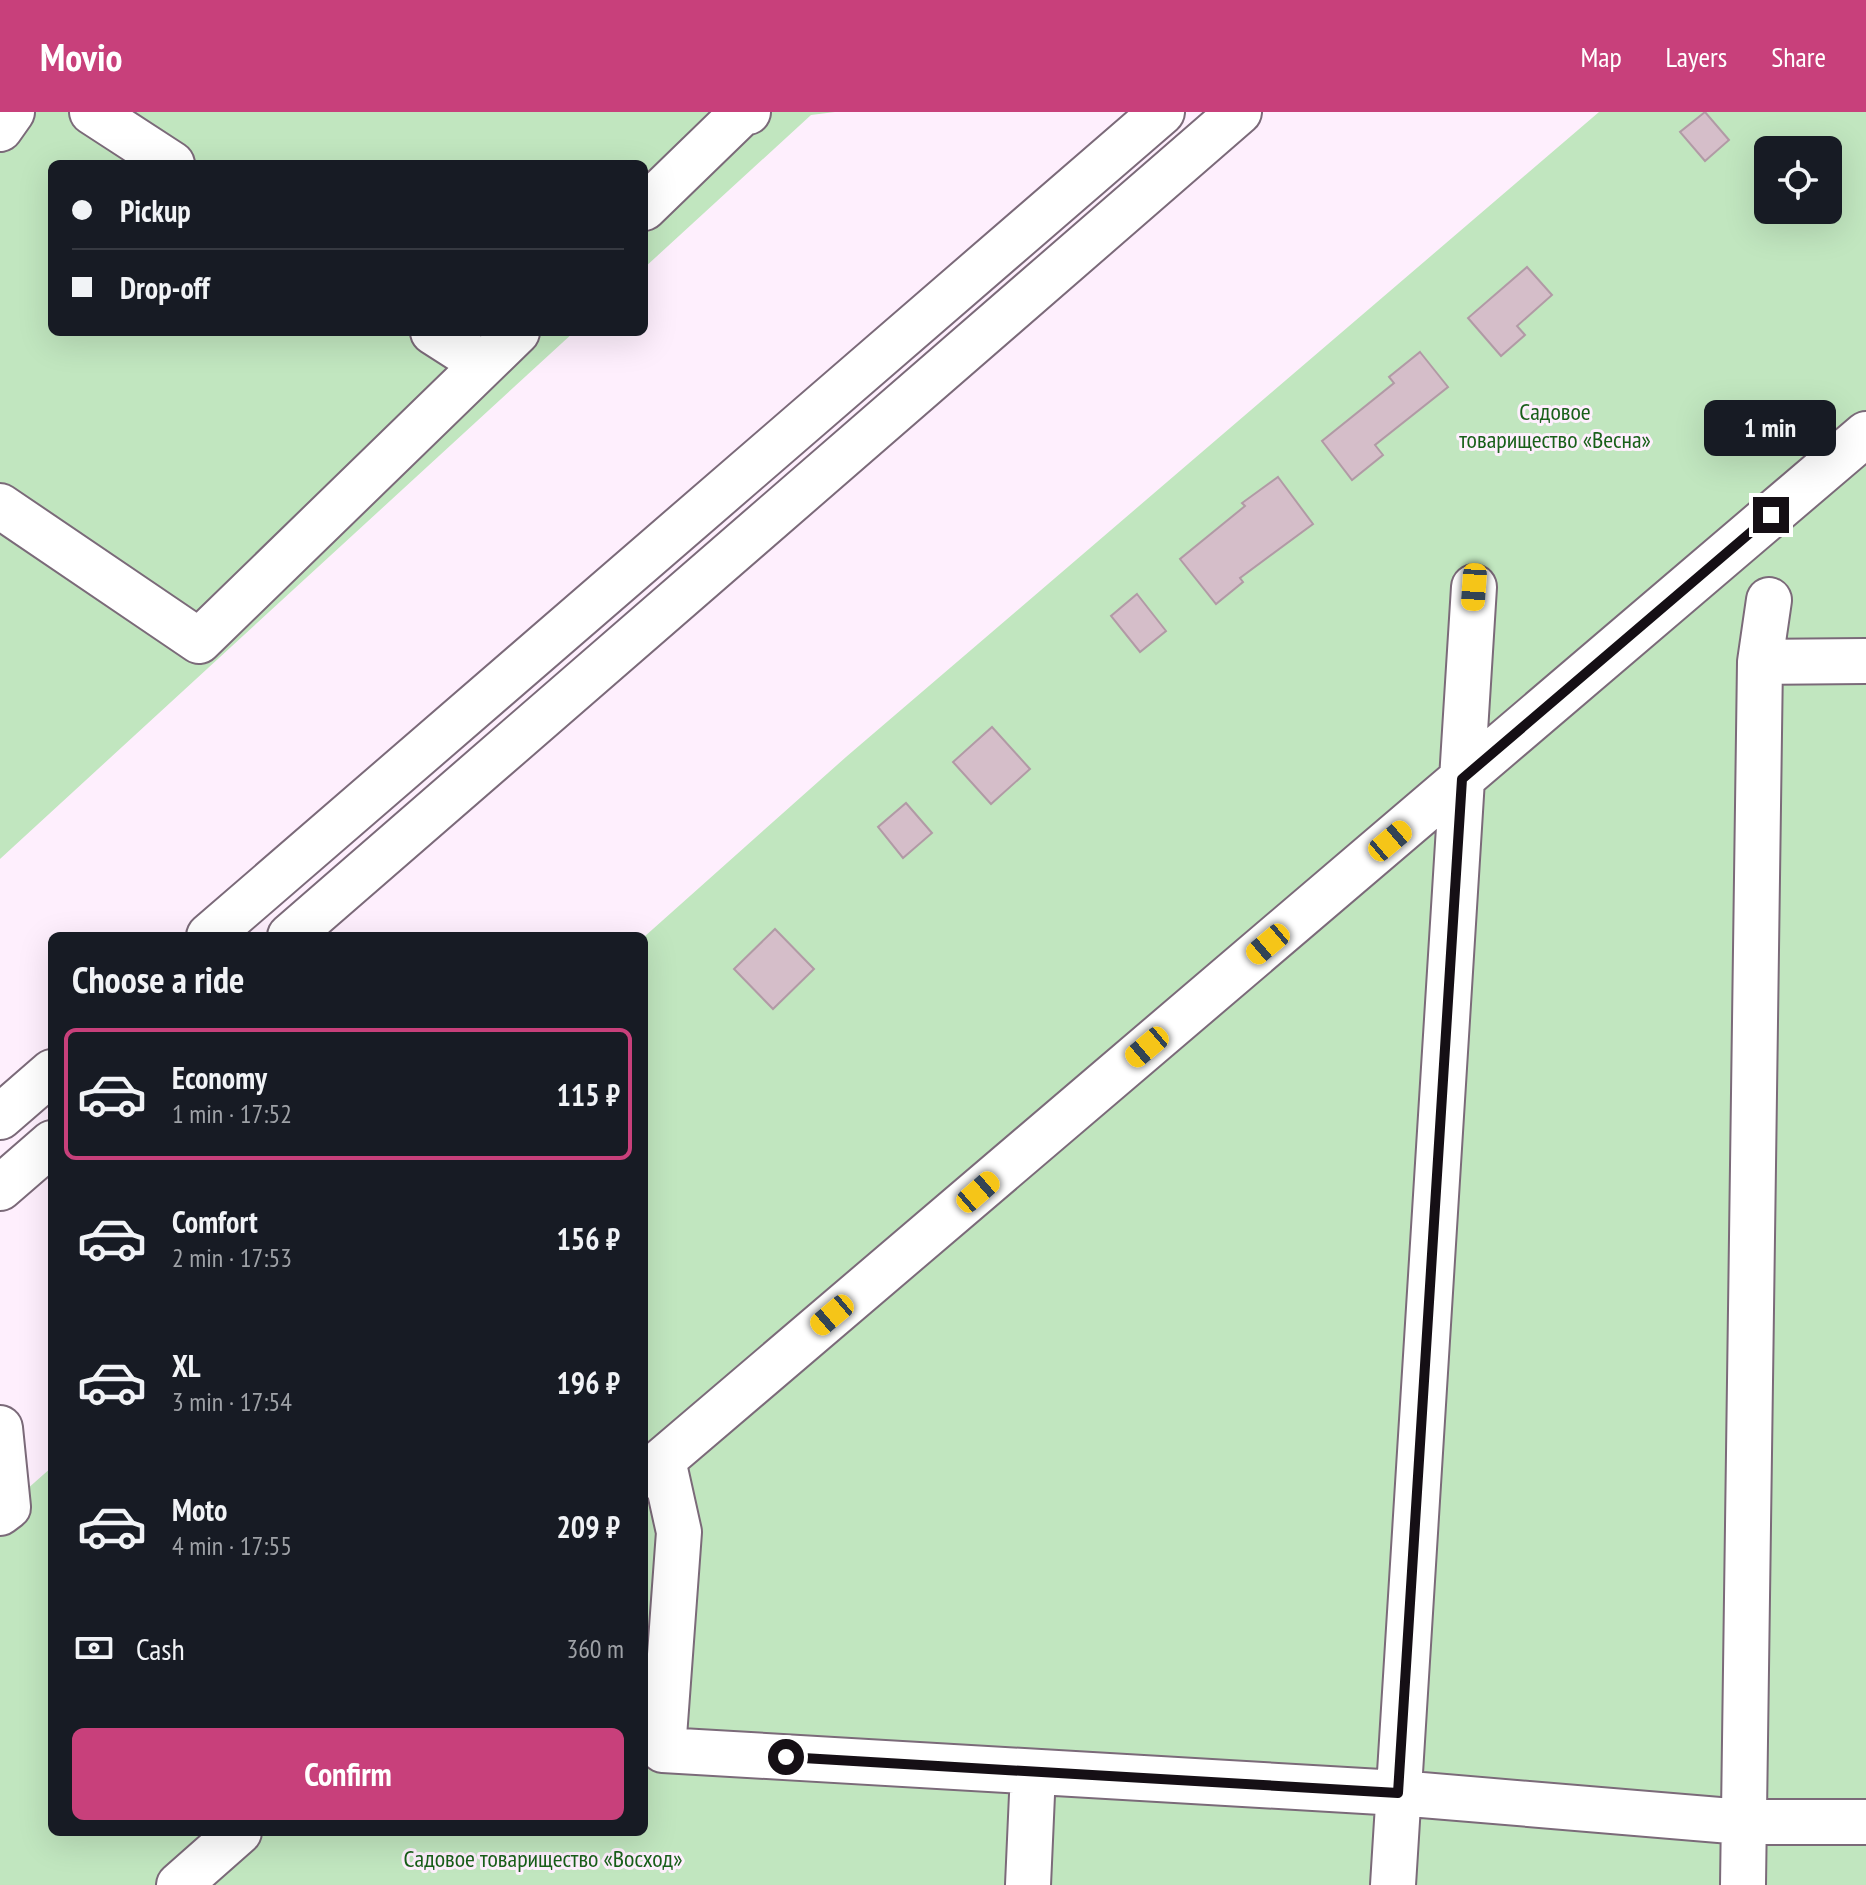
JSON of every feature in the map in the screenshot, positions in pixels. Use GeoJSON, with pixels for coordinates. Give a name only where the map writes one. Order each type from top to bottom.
{"type":"FeatureCollection","features":[{"type":"Feature","properties":{"kind":"main road"},"geometry":{"type":"LineString","coordinates":[[0,129],[12,112]]}},
{"type":"Feature","properties":{"kind":"main road"},"geometry":{"type":"LineString","coordinates":[[92,112],[166,160]]}},
{"type":"Feature","properties":{"kind":"main road"},"geometry":{"type":"LineString","coordinates":[[648,204],[742,113],[748,112]]}},
{"type":"Feature","properties":{"kind":"main road"},"geometry":{"type":"LineString","coordinates":[[214,932],[1162,112]]}},
{"type":"Feature","properties":{"kind":"main road"},"geometry":{"type":"LineString","coordinates":[[295,932],[1239,112]]}},
{"type":"Feature","properties":{"kind":"main road"},"geometry":{"type":"LineString","coordinates":[[439,336],[483,364]]}},
{"type":"Feature","properties":{"kind":"main road"},"geometry":{"type":"LineString","coordinates":[[0,506],[199,641],[513,336]]}},
{"type":"Feature","properties":{"kind":"main road"},"geometry":{"type":"LineString","coordinates":[[1866,434],[653,1468],[679,1532],[663,1750],[1398,1793],[1743,1822],[1866,1822]]}},
{"type":"Feature","properties":{"kind":"main road"},"geometry":{"type":"LineString","coordinates":[[1393,1885],[1474,587]]}},
{"type":"Feature","properties":{"kind":"main road"},"geometry":{"type":"LineString","coordinates":[[1743,1885],[1760,662],[1769,600]]}},
{"type":"Feature","properties":{"kind":"main road"},"geometry":{"type":"LineString","coordinates":[[1760,662],[1866,661]]}},
{"type":"Feature","properties":{"kind":"main road"},"geometry":{"type":"LineString","coordinates":[[0,1117],[48,1075]]}},
{"type":"Feature","properties":{"kind":"main road"},"geometry":{"type":"LineString","coordinates":[[0,1188],[48,1146]]}},
{"type":"Feature","properties":{"kind":"main road"},"geometry":{"type":"LineString","coordinates":[[0,1428],[8,1507],[0,1513]]}},
{"type":"Feature","properties":{"kind":"main road"},"geometry":{"type":"LineString","coordinates":[[1028,1885],[1033,1772]]}},
{"type":"Feature","properties":{"kind":"main road"},"geometry":{"type":"LineString","coordinates":[[179,1885],[234,1836]]}},
{"type":"Feature","properties":{"kind":"green space"},"geometry":{"type":"Polygon","coordinates":[[[0,112],[835,112],[811,115],[648,264],[648,160],[48,160],[48,336],[570,336],[0,859],[0,112]]]}},
{"type":"Feature","properties":{"kind":"green space"},"geometry":{"type":"Polygon","coordinates":[[[1599,112],[1866,112],[1866,1885],[0,1885],[0,1513],[48,1471],[48,1836],[648,1836],[648,933],[846,757],[1599,112]]]}},
{"type":"Feature","properties":{"kind":"building"},"geometry":{"type":"Polygon","coordinates":[[[1705,112],[1729,140],[1705,161],[1680,132],[1705,112]]]}},
{"type":"Feature","properties":{"kind":"building"},"geometry":{"type":"Polygon","coordinates":[[[1527,267],[1552,295],[1517,326],[1525,335],[1501,356],[1468,318],[1527,267]]]}},
{"type":"Feature","properties":{"kind":"building"},"geometry":{"type":"Polygon","coordinates":[[[1420,352],[1448,387],[1375,445],[1383,455],[1352,480],[1322,441],[1394,383],[1389,377],[1420,352]]]}},
{"type":"Feature","properties":{"kind":"building"},"geometry":{"type":"Polygon","coordinates":[[[1278,477],[1313,524],[1240,578],[1243,582],[1216,604],[1180,559],[1245,506],[1242,503],[1278,477]]]}},
{"type":"Feature","properties":{"kind":"building"},"geometry":{"type":"Polygon","coordinates":[[[1137,594],[1166,631],[1140,652],[1111,616],[1137,594]]]}},
{"type":"Feature","properties":{"kind":"building"},"geometry":{"type":"Polygon","coordinates":[[[992,727],[1030,769],[991,804],[953,762],[992,727]]]}},
{"type":"Feature","properties":{"kind":"building"},"geometry":{"type":"Polygon","coordinates":[[[906,803],[932,833],[903,858],[878,827],[906,803]]]}},
{"type":"Feature","properties":{"kind":"building"},"geometry":{"type":"Polygon","coordinates":[[[775,929],[814,969],[773,1009],[734,969],[775,929]]]}},
{"type":"Feature","properties":{"kind":"route"},"geometry":{"type":"LineString","coordinates":[[786,1757],[1398,1793],[1462,779],[1771,515]]}},
{"type":"Feature","properties":{"kind":"park label","name":"Садовое товарищество «Весна»"},"geometry":{"type":"Point","coordinates":[1555,425]}},
{"type":"Feature","properties":{"kind":"park label","name":"Садовое товарищество «Восход»"},"geometry":{"type":"Point","coordinates":[543,1858]}}]}
